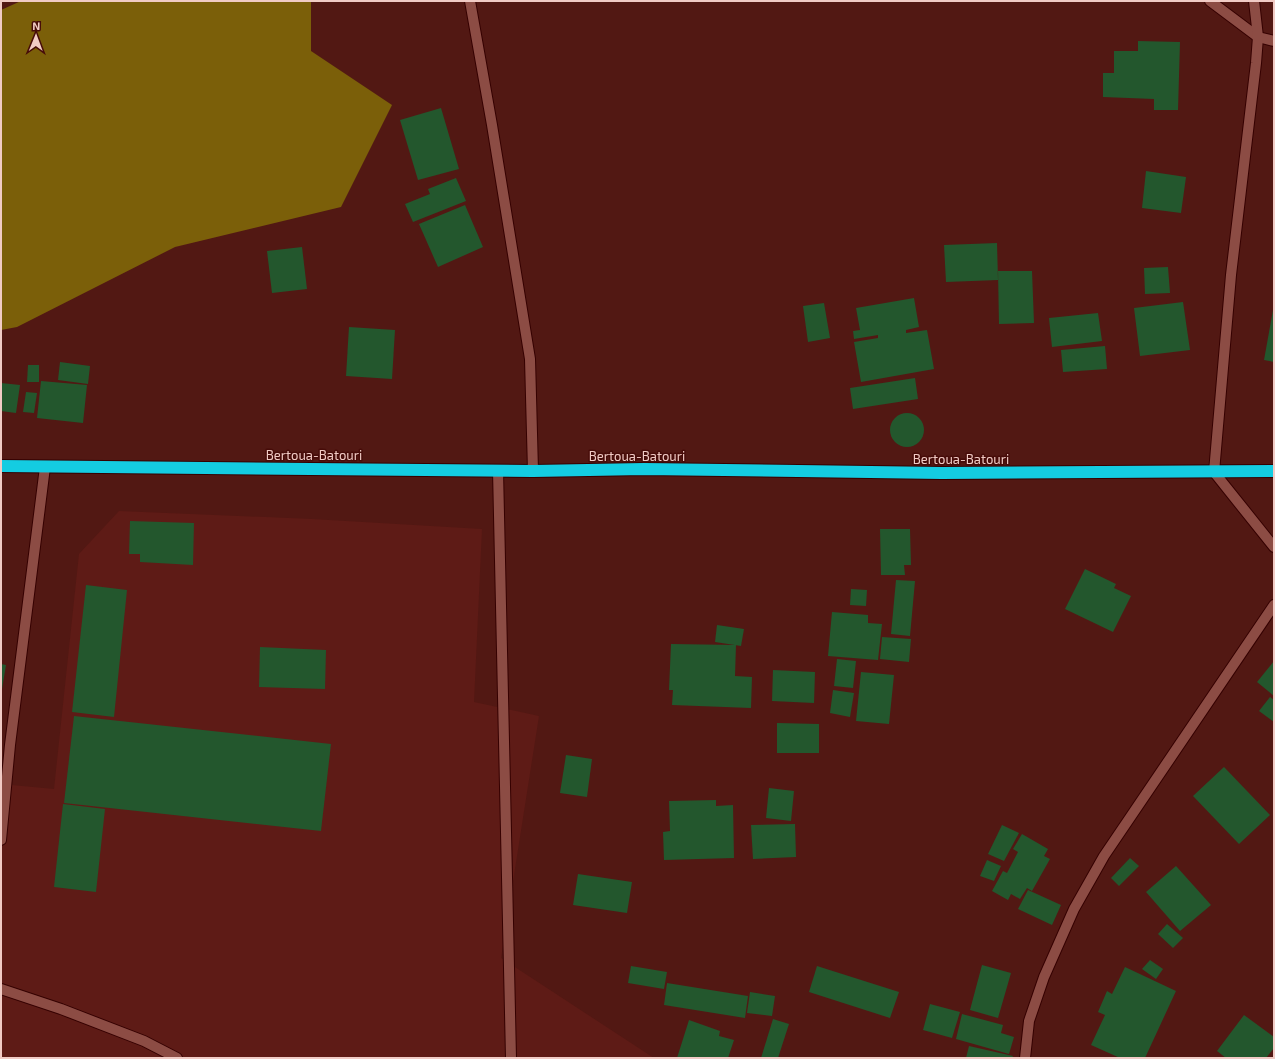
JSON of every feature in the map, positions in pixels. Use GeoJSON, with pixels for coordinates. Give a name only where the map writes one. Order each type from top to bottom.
{"type":"FeatureCollection","features":[{"type":"Feature","properties":{"kind":"highway","name":"Bertoua-Batouri"},"geometry":{"type":"LineString","coordinates":[[1,466],[498,470],[644,469],[942,473],[1274,471]]}},
{"type":"Feature","properties":{"kind":"street"},"geometry":{"type":"LineString","coordinates":[[470,1],[492,125],[530,359],[533,470]]}},
{"type":"Feature","properties":{"kind":"street"},"geometry":{"type":"LineString","coordinates":[[1210,1],[1258,37],[1274,41]]}},
{"type":"Feature","properties":{"kind":"street"},"geometry":{"type":"LineString","coordinates":[[1254,1],[1258,37],[1231,275],[1214,472],[1274,547]]}},
{"type":"Feature","properties":{"kind":"street"},"geometry":{"type":"LineString","coordinates":[[1,840],[11,737],[45,467]]}},
{"type":"Feature","properties":{"kind":"street"},"geometry":{"type":"LineString","coordinates":[[498,470],[510,1058]]}},
{"type":"Feature","properties":{"kind":"street"},"geometry":{"type":"LineString","coordinates":[[1025,1058],[1029,1021],[1044,977],[1074,909],[1104,856],[1274,605]]}},
{"type":"Feature","properties":{"kind":"street"},"geometry":{"type":"LineString","coordinates":[[1,989],[61,1009],[144,1041],[177,1058]]}},
{"type":"Feature","properties":{"kind":"shaded area"},"geometry":{"type":"Polygon","coordinates":[[[21,1],[311,1],[311,51],[392,105],[341,207],[175,247],[17,327],[1,330],[1,10],[21,1]]]}},
{"type":"Feature","properties":{"kind":"shaded area"},"geometry":{"type":"Polygon","coordinates":[[[119,511],[312,519],[482,529],[474,702],[539,716],[501,958],[654,1058],[1,1058],[1,784],[54,789],[79,554],[119,511]]]}},
{"type":"Feature","properties":{"kind":"building"},"geometry":{"type":"Polygon","coordinates":[[[1138,41],[1180,42],[1178,110],[1154,110],[1154,99],[1103,97],[1103,73],[1114,73],[1114,51],[1138,51],[1138,41]]]}},
{"type":"Feature","properties":{"kind":"building"},"geometry":{"type":"Polygon","coordinates":[[[441,108],[459,169],[418,180],[400,120],[441,108]]]}},
{"type":"Feature","properties":{"kind":"building"},"geometry":{"type":"Polygon","coordinates":[[[1146,171],[1186,177],[1181,213],[1142,208],[1146,171]]]}},
{"type":"Feature","properties":{"kind":"building"},"geometry":{"type":"Polygon","coordinates":[[[456,178],[466,201],[413,222],[405,204],[430,194],[428,189],[456,178]]]}},
{"type":"Feature","properties":{"kind":"building"},"geometry":{"type":"Polygon","coordinates":[[[465,205],[483,247],[438,267],[419,224],[465,205]]]}},
{"type":"Feature","properties":{"kind":"building"},"geometry":{"type":"Polygon","coordinates":[[[997,243],[998,280],[946,282],[944,245],[997,243]]]}},
{"type":"Feature","properties":{"kind":"building"},"geometry":{"type":"Polygon","coordinates":[[[302,247],[307,289],[272,293],[267,251],[302,247]]]}},
{"type":"Feature","properties":{"kind":"building"},"geometry":{"type":"Polygon","coordinates":[[[1168,267],[1170,293],[1145,294],[1144,268],[1168,267]]]}},
{"type":"Feature","properties":{"kind":"building"},"geometry":{"type":"Polygon","coordinates":[[[998,271],[1032,271],[1034,323],[999,324],[998,271]]]}},
{"type":"Feature","properties":{"kind":"building"},"geometry":{"type":"Polygon","coordinates":[[[914,298],[919,327],[906,330],[906,333],[927,330],[934,369],[861,382],[854,342],[878,338],[878,335],[854,339],[853,331],[860,330],[856,308],[914,298]]]}},
{"type":"Feature","properties":{"kind":"building"},"geometry":{"type":"Polygon","coordinates":[[[1183,302],[1190,350],[1140,356],[1134,308],[1183,302]]]}},
{"type":"Feature","properties":{"kind":"building"},"geometry":{"type":"Polygon","coordinates":[[[824,303],[830,338],[808,342],[803,306],[824,303]]]}},
{"type":"Feature","properties":{"kind":"building"},"geometry":{"type":"Polygon","coordinates":[[[1274,310],[1274,362],[1264,360],[1274,310]]]}},
{"type":"Feature","properties":{"kind":"building"},"geometry":{"type":"Polygon","coordinates":[[[1098,313],[1102,341],[1052,347],[1049,318],[1098,313]]]}},
{"type":"Feature","properties":{"kind":"building"},"geometry":{"type":"Polygon","coordinates":[[[349,327],[395,330],[392,379],[346,376],[349,327]]]}},
{"type":"Feature","properties":{"kind":"building"},"geometry":{"type":"Polygon","coordinates":[[[1105,346],[1107,369],[1063,372],[1061,350],[1105,346]]]}},
{"type":"Feature","properties":{"kind":"building"},"geometry":{"type":"Polygon","coordinates":[[[60,362],[90,366],[88,384],[58,380],[60,362]]]}},
{"type":"Feature","properties":{"kind":"building"},"geometry":{"type":"Polygon","coordinates":[[[28,365],[39,365],[39,382],[27,382],[28,365]]]}},
{"type":"Feature","properties":{"kind":"building"},"geometry":{"type":"Polygon","coordinates":[[[915,378],[918,399],[853,409],[850,388],[915,378]]]}},
{"type":"Feature","properties":{"kind":"building"},"geometry":{"type":"Polygon","coordinates":[[[41,381],[87,385],[83,423],[37,418],[41,381]]]}},
{"type":"Feature","properties":{"kind":"building"},"geometry":{"type":"Polygon","coordinates":[[[1,383],[20,385],[16,413],[1,411],[1,383]]]}},
{"type":"Feature","properties":{"kind":"building"},"geometry":{"type":"Polygon","coordinates":[[[26,392],[37,393],[34,413],[23,412],[26,392]]]}},
{"type":"Feature","properties":{"kind":"building"},"geometry":{"type":"Polygon","coordinates":[[[907,413],[919,418],[924,430],[919,442],[907,447],[895,442],[890,430],[895,418],[907,413]]]}},
{"type":"Feature","properties":{"kind":"building"},"geometry":{"type":"Polygon","coordinates":[[[130,521],[194,523],[193,565],[140,562],[140,554],[129,554],[130,521]]]}},
{"type":"Feature","properties":{"kind":"building"},"geometry":{"type":"Polygon","coordinates":[[[880,529],[910,529],[911,565],[904,565],[905,575],[881,575],[880,529]]]}},
{"type":"Feature","properties":{"kind":"building"},"geometry":{"type":"Polygon","coordinates":[[[1085,569],[1116,584],[1114,588],[1131,596],[1113,632],[1065,609],[1085,569]]]}},
{"type":"Feature","properties":{"kind":"building"},"geometry":{"type":"Polygon","coordinates":[[[896,580],[915,581],[910,636],[891,634],[896,580]]]}},
{"type":"Feature","properties":{"kind":"building"},"geometry":{"type":"Polygon","coordinates":[[[86,585],[127,590],[114,717],[72,712],[86,585]]]}},
{"type":"Feature","properties":{"kind":"building"},"geometry":{"type":"Polygon","coordinates":[[[851,589],[867,590],[866,606],[850,605],[851,589]]]}},
{"type":"Feature","properties":{"kind":"building"},"geometry":{"type":"Polygon","coordinates":[[[832,612],[868,615],[868,623],[882,624],[878,660],[828,656],[832,612]]]}},
{"type":"Feature","properties":{"kind":"building"},"geometry":{"type":"Polygon","coordinates":[[[717,625],[744,629],[741,646],[715,642],[717,625]]]}},
{"type":"Feature","properties":{"kind":"building"},"geometry":{"type":"Polygon","coordinates":[[[882,637],[911,639],[909,662],[880,659],[882,637]]]}},
{"type":"Feature","properties":{"kind":"building"},"geometry":{"type":"Polygon","coordinates":[[[671,644],[736,645],[735,676],[752,677],[751,708],[672,705],[673,690],[669,690],[671,644]]]}},
{"type":"Feature","properties":{"kind":"building"},"geometry":{"type":"Polygon","coordinates":[[[260,647],[326,650],[325,689],[259,687],[260,647]]]}},
{"type":"Feature","properties":{"kind":"building"},"geometry":{"type":"Polygon","coordinates":[[[837,659],[856,661],[853,688],[834,686],[837,659]]]}},
{"type":"Feature","properties":{"kind":"building"},"geometry":{"type":"Polygon","coordinates":[[[1274,661],[1274,696],[1257,682],[1274,661]]]}},
{"type":"Feature","properties":{"kind":"building"},"geometry":{"type":"Polygon","coordinates":[[[1,664],[6,665],[2,689],[1,689],[1,664]]]}},
{"type":"Feature","properties":{"kind":"building"},"geometry":{"type":"Polygon","coordinates":[[[773,670],[815,672],[814,703],[772,701],[773,670]]]}},
{"type":"Feature","properties":{"kind":"building"},"geometry":{"type":"Polygon","coordinates":[[[861,672],[894,675],[889,724],[856,721],[861,672]]]}},
{"type":"Feature","properties":{"kind":"building"},"geometry":{"type":"Polygon","coordinates":[[[833,690],[854,693],[850,717],[830,713],[833,690]]]}},
{"type":"Feature","properties":{"kind":"building"},"geometry":{"type":"Polygon","coordinates":[[[1270,697],[1274,700],[1274,722],[1259,711],[1270,697]]]}},
{"type":"Feature","properties":{"kind":"building"},"geometry":{"type":"Polygon","coordinates":[[[74,716],[331,744],[321,831],[64,803],[74,716]]]}},
{"type":"Feature","properties":{"kind":"building"},"geometry":{"type":"Polygon","coordinates":[[[777,723],[819,724],[819,753],[777,753],[777,723]]]}},
{"type":"Feature","properties":{"kind":"building"},"geometry":{"type":"Polygon","coordinates":[[[566,755],[592,759],[587,797],[560,793],[566,755]]]}},
{"type":"Feature","properties":{"kind":"building"},"geometry":{"type":"Polygon","coordinates":[[[1224,767],[1270,815],[1239,844],[1193,796],[1224,767]]]}},
{"type":"Feature","properties":{"kind":"building"},"geometry":{"type":"Polygon","coordinates":[[[769,788],[794,791],[791,821],[766,818],[769,788]]]}},
{"type":"Feature","properties":{"kind":"building"},"geometry":{"type":"Polygon","coordinates":[[[716,800],[716,806],[733,805],[734,858],[664,860],[663,832],[670,831],[669,801],[716,800]]]}},
{"type":"Feature","properties":{"kind":"building"},"geometry":{"type":"Polygon","coordinates":[[[63,804],[105,809],[96,892],[54,887],[63,804]]]}},
{"type":"Feature","properties":{"kind":"building"},"geometry":{"type":"Polygon","coordinates":[[[795,824],[796,857],[753,859],[751,825],[795,824]]]}},
{"type":"Feature","properties":{"kind":"building"},"geometry":{"type":"Polygon","coordinates":[[[1002,825],[1019,833],[1004,861],[988,854],[1002,825]]]}},
{"type":"Feature","properties":{"kind":"building"},"geometry":{"type":"Polygon","coordinates":[[[1022,834],[1048,849],[1044,856],[1050,859],[1032,891],[1027,888],[1020,899],[1011,894],[1008,900],[992,891],[1003,871],[1007,873],[1018,852],[1013,849],[1022,834]]]}},
{"type":"Feature","properties":{"kind":"building"},"geometry":{"type":"Polygon","coordinates":[[[1130,858],[1139,866],[1119,886],[1111,878],[1130,858]]]}},
{"type":"Feature","properties":{"kind":"building"},"geometry":{"type":"Polygon","coordinates":[[[987,860],[1001,866],[994,881],[980,876],[987,860]]]}},
{"type":"Feature","properties":{"kind":"building"},"geometry":{"type":"Polygon","coordinates":[[[1176,866],[1211,905],[1180,931],[1146,892],[1176,866]]]}},
{"type":"Feature","properties":{"kind":"building"},"geometry":{"type":"Polygon","coordinates":[[[578,874],[632,882],[627,913],[573,905],[578,874]]]}},
{"type":"Feature","properties":{"kind":"building"},"geometry":{"type":"Polygon","coordinates":[[[1028,890],[1061,905],[1052,925],[1018,909],[1028,890]]]}},
{"type":"Feature","properties":{"kind":"building"},"geometry":{"type":"Polygon","coordinates":[[[1167,924],[1183,938],[1173,948],[1158,934],[1167,924]]]}},
{"type":"Feature","properties":{"kind":"building"},"geometry":{"type":"Polygon","coordinates":[[[1150,960],[1163,969],[1156,979],[1142,969],[1150,960]]]}},
{"type":"Feature","properties":{"kind":"building"},"geometry":{"type":"Polygon","coordinates":[[[982,965],[1011,973],[998,1018],[970,1010],[982,965]]]}},
{"type":"Feature","properties":{"kind":"building"},"geometry":{"type":"Polygon","coordinates":[[[631,966],[667,972],[664,989],[628,983],[631,966]]]}},
{"type":"Feature","properties":{"kind":"building"},"geometry":{"type":"Polygon","coordinates":[[[817,966],[899,992],[890,1018],[809,992],[817,966]]]}},
{"type":"Feature","properties":{"kind":"building"},"geometry":{"type":"Polygon","coordinates":[[[1125,967],[1176,991],[1145,1058],[1120,1058],[1091,1045],[1105,1015],[1098,1012],[1107,991],[1112,994],[1125,967]]]}},
{"type":"Feature","properties":{"kind":"building"},"geometry":{"type":"Polygon","coordinates":[[[667,983],[748,996],[745,1018],[664,1005],[667,983]]]}},
{"type":"Feature","properties":{"kind":"building"},"geometry":{"type":"Polygon","coordinates":[[[750,992],[775,996],[772,1016],[747,1013],[750,992]]]}},
{"type":"Feature","properties":{"kind":"building"},"geometry":{"type":"Polygon","coordinates":[[[930,1004],[960,1012],[952,1038],[923,1030],[930,1004]]]}},
{"type":"Feature","properties":{"kind":"building"},"geometry":{"type":"Polygon","coordinates":[[[962,1014],[1003,1025],[1001,1033],[1014,1037],[1009,1054],[956,1039],[962,1014]]]}},
{"type":"Feature","properties":{"kind":"building"},"geometry":{"type":"Polygon","coordinates":[[[1244,1015],[1274,1037],[1274,1048],[1266,1058],[1226,1058],[1217,1051],[1244,1015]]]}},
{"type":"Feature","properties":{"kind":"building"},"geometry":{"type":"Polygon","coordinates":[[[773,1019],[789,1024],[778,1058],[761,1058],[773,1019]]]}},
{"type":"Feature","properties":{"kind":"building"},"geometry":{"type":"Polygon","coordinates":[[[689,1020],[720,1031],[719,1036],[734,1040],[728,1058],[677,1058],[689,1020]]]}},
{"type":"Feature","properties":{"kind":"building"},"geometry":{"type":"Polygon","coordinates":[[[969,1046],[1013,1056],[1012,1058],[966,1058],[969,1046]]]}}]}
